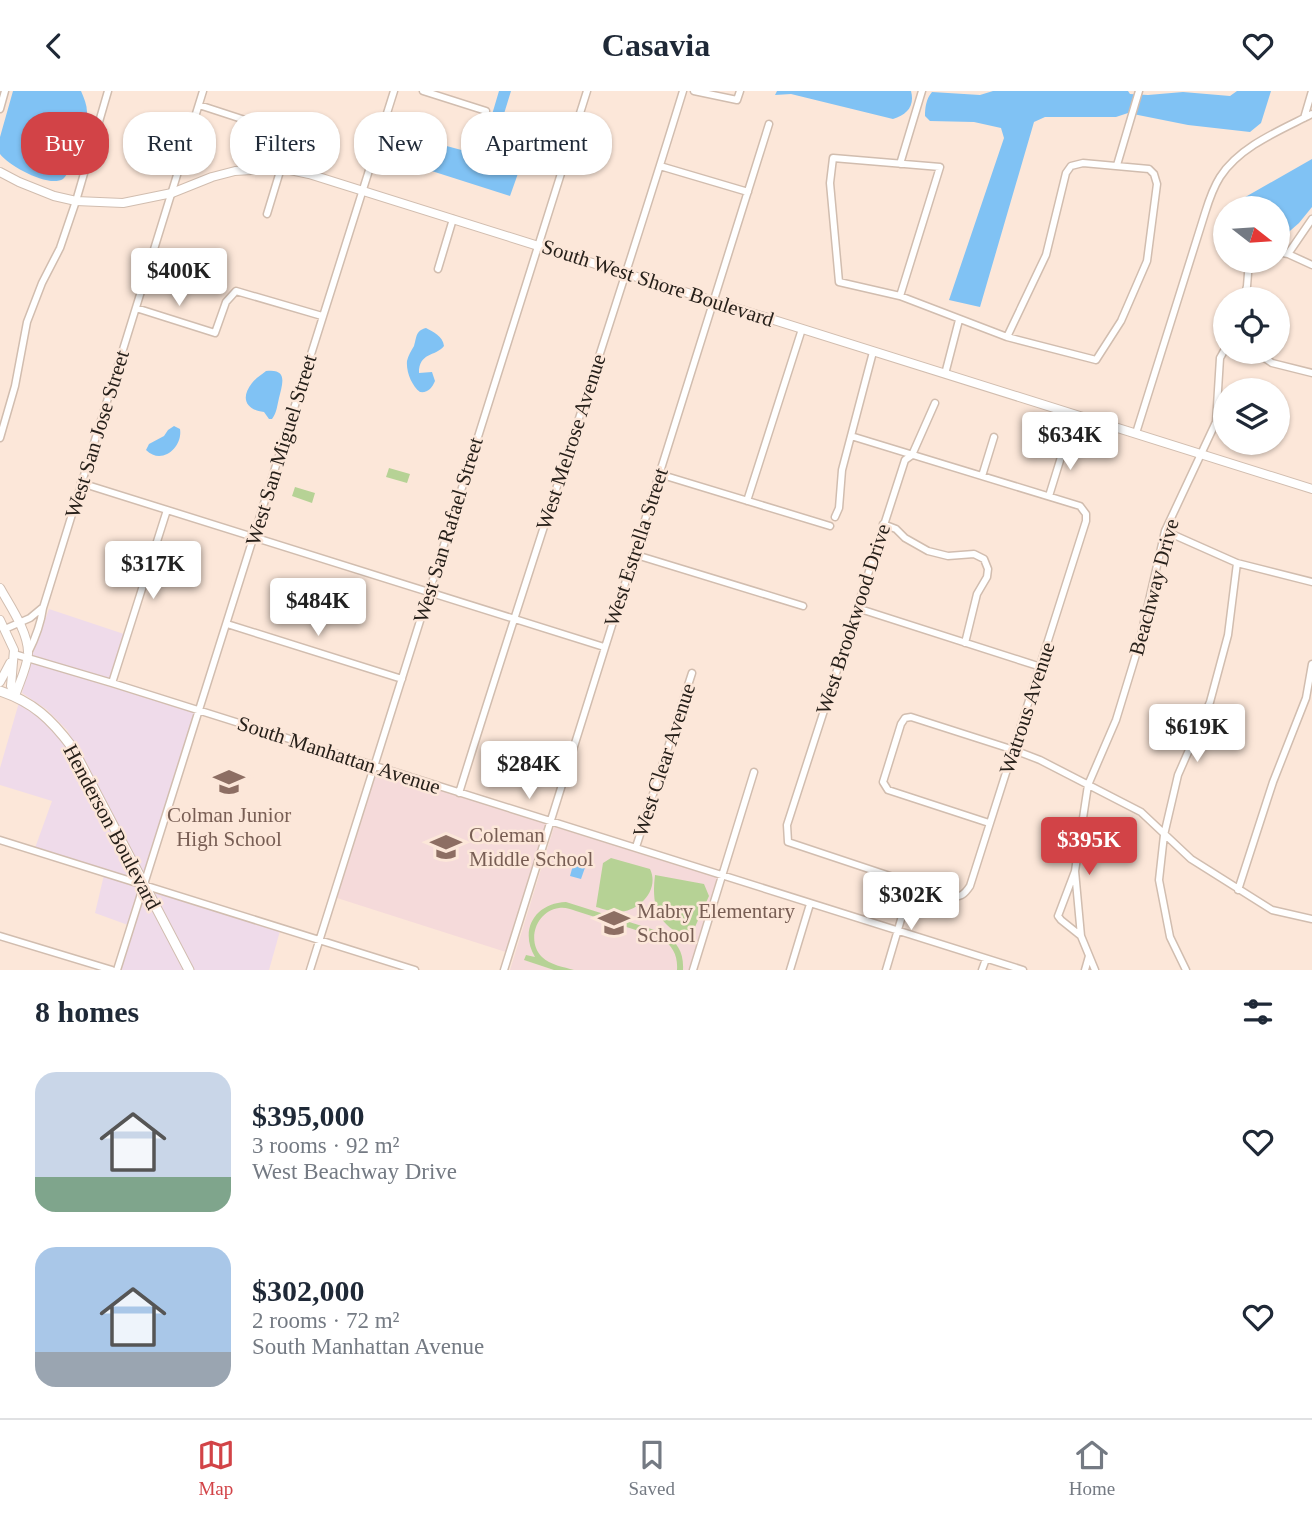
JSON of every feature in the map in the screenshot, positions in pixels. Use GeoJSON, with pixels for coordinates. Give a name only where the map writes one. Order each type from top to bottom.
{"type":"FeatureCollection","features":[{"type":"Feature","properties":{"kind":"main road"},"geometry":{"type":"LineString","coordinates":[[0,691],[15,696]]}},
{"type":"Feature","properties":{"kind":"main road","name":"Henderson Boulevard"},"geometry":{"type":"LineString","coordinates":[[15,696],[42,714],[72,747],[189,970]]}},
{"type":"Feature","properties":{"kind":"street"},"geometry":{"type":"LineString","coordinates":[[0,109],[5,91]]}},
{"type":"Feature","properties":{"kind":"street"},"geometry":{"type":"LineString","coordinates":[[0,438],[15,386],[27,322],[42,283],[60,248],[108,91]]}},
{"type":"Feature","properties":{"kind":"street","name":"West San Jose Street"},"geometry":{"type":"LineString","coordinates":[[15,696],[203,91]]}},
{"type":"Feature","properties":{"kind":"street","name":"West San Miguel Street"},"geometry":{"type":"LineString","coordinates":[[117,970],[394,91]]}},
{"type":"Feature","properties":{"kind":"street"},"geometry":{"type":"LineString","coordinates":[[423,91],[486,111]]}},
{"type":"Feature","properties":{"kind":"street","name":"West San Rafael Street"},"geometry":{"type":"LineString","coordinates":[[580,112],[587,91]]}},
{"type":"Feature","properties":{"kind":"street","name":"West Melrose Avenue"},"geometry":{"type":"LineString","coordinates":[[459,793],[683,91]]}},
{"type":"Feature","properties":{"kind":"street"},"geometry":{"type":"LineString","coordinates":[[694,91],[737,100],[740,91]]}},
{"type":"Feature","properties":{"kind":"street"},"geometry":{"type":"LineString","coordinates":[[900,164],[922,91]]}},
{"type":"Feature","properties":{"kind":"street"},"geometry":{"type":"LineString","coordinates":[[1304,118],[1312,91]]}},
{"type":"Feature","properties":{"kind":"street"},"geometry":{"type":"LineString","coordinates":[[1117,165],[1139,92]]}},
{"type":"Feature","properties":{"kind":"street"},"geometry":{"type":"LineString","coordinates":[[199,105],[230,115]]}},
{"type":"Feature","properties":{"kind":"street"},"geometry":{"type":"LineString","coordinates":[[1136,433],[1205,213],[1221,175],[1240,155],[1312,114]]}},
{"type":"Feature","properties":{"kind":"street","name":"West Estrella Street"},"geometry":{"type":"LineString","coordinates":[[504,970],[769,124]]}},
{"type":"Feature","properties":{"kind":"street"},"geometry":{"type":"LineString","coordinates":[[900,296],[940,167],[833,158],[830,183],[839,282],[900,296],[1007,337],[1096,360],[1121,321],[1147,261],[1157,184],[1149,169],[1083,163],[1072,166],[1066,173],[1046,255],[1007,337]]}},
{"type":"Feature","properties":{"kind":"street"},"geometry":{"type":"LineString","coordinates":[[660,166],[748,192]]}},
{"type":"Feature","properties":{"kind":"street","name":"South West Shore Boulevard"},"geometry":{"type":"LineString","coordinates":[[0,172],[54,196],[76,201],[123,203],[172,193],[230,172]]}},
{"type":"Feature","properties":{"kind":"street"},"geometry":{"type":"LineString","coordinates":[[267,214],[279,175]]}},
{"type":"Feature","properties":{"kind":"street","name":"South West Shore Boulevard"},"geometry":{"type":"LineString","coordinates":[[312,175],[1312,489]]}},
{"type":"Feature","properties":{"kind":"street","name":"West San Rafael Street"},"geometry":{"type":"LineString","coordinates":[[310,970],[560,175]]}},
{"type":"Feature","properties":{"kind":"street"},"geometry":{"type":"LineString","coordinates":[[438,269],[453,219]]}},
{"type":"Feature","properties":{"kind":"street"},"geometry":{"type":"LineString","coordinates":[[1290,251],[1312,219]]}},
{"type":"Feature","properties":{"kind":"street"},"geometry":{"type":"LineString","coordinates":[[1290,255],[1312,265]]}},
{"type":"Feature","properties":{"kind":"street"},"geometry":{"type":"LineString","coordinates":[[136,308],[215,333],[226,302],[236,291],[322,316]]}},
{"type":"Feature","properties":{"kind":"street"},"geometry":{"type":"LineString","coordinates":[[945,374],[959,320]]}},
{"type":"Feature","properties":{"kind":"street"},"geometry":{"type":"LineString","coordinates":[[747,501],[802,328]]}},
{"type":"Feature","properties":{"kind":"street"},"geometry":{"type":"LineString","coordinates":[[835,517],[839,508],[842,470],[873,352]]}},
{"type":"Feature","properties":{"kind":"street","name":"Beachway Drive"},"geometry":{"type":"LineString","coordinates":[[1075,871],[1087,785],[1115,720],[1134,660],[1165,531],[1216,422],[1220,364]]}},
{"type":"Feature","properties":{"kind":"street"},"geometry":{"type":"LineString","coordinates":[[1276,364],[1312,373]]}},
{"type":"Feature","properties":{"kind":"street","name":"West Brookwood Drive"},"geometry":{"type":"LineString","coordinates":[[912,884],[788,842],[787,825],[905,460],[912,455],[935,403]]}},
{"type":"Feature","properties":{"kind":"street"},"geometry":{"type":"LineString","coordinates":[[851,436],[1049,496],[1066,441]]}},
{"type":"Feature","properties":{"kind":"street"},"geometry":{"type":"LineString","coordinates":[[982,476],[994,437]]}},
{"type":"Feature","properties":{"kind":"street"},"geometry":{"type":"LineString","coordinates":[[659,474],[830,526]]}},
{"type":"Feature","properties":{"kind":"street"},"geometry":{"type":"LineString","coordinates":[[81,483],[604,647]]}},
{"type":"Feature","properties":{"kind":"street","name":"Watrous Avenue"},"geometry":{"type":"LineString","coordinates":[[933,890],[954,897],[965,893],[970,886],[1086,521],[1086,514],[1080,506],[1049,496]]}},
{"type":"Feature","properties":{"kind":"street"},"geometry":{"type":"LineString","coordinates":[[112,683],[167,510]]}},
{"type":"Feature","properties":{"kind":"street"},"geometry":{"type":"LineString","coordinates":[[883,524],[896,529],[905,538],[928,551],[948,556],[974,554],[984,559],[988,569],[987,577],[977,594],[965,643]]}},
{"type":"Feature","properties":{"kind":"street"},"geometry":{"type":"LineString","coordinates":[[1165,531],[1237,563],[1312,582]]}},
{"type":"Feature","properties":{"kind":"street"},"geometry":{"type":"LineString","coordinates":[[633,554],[803,607]]}},
{"type":"Feature","properties":{"kind":"street"},"geometry":{"type":"LineString","coordinates":[[1186,970],[1170,937],[1159,880],[1164,835],[1178,775],[1210,702],[1228,635],[1237,563]]}},
{"type":"Feature","properties":{"kind":"street"},"geometry":{"type":"LineString","coordinates":[[0,588],[19,623],[28,655]]}},
{"type":"Feature","properties":{"kind":"street"},"geometry":{"type":"LineString","coordinates":[[5,629],[36,615],[43,608]]}},
{"type":"Feature","properties":{"kind":"street"},"geometry":{"type":"LineString","coordinates":[[857,608],[1041,667]]}},
{"type":"Feature","properties":{"kind":"street"},"geometry":{"type":"LineString","coordinates":[[0,620],[13,646],[11,686],[15,696]]}},
{"type":"Feature","properties":{"kind":"street"},"geometry":{"type":"LineString","coordinates":[[227,624],[402,679]]}},
{"type":"Feature","properties":{"kind":"street"},"geometry":{"type":"LineString","coordinates":[[0,682],[14,654]]}},
{"type":"Feature","properties":{"kind":"street","name":"South Manhattan Avenue"},"geometry":{"type":"LineString","coordinates":[[14,654],[28,655],[1023,970]]}},
{"type":"Feature","properties":{"kind":"street"},"geometry":{"type":"LineString","coordinates":[[1238,890],[1273,782],[1306,698],[1312,664]]}},
{"type":"Feature","properties":{"kind":"street","name":"West Clear Avenue"},"geometry":{"type":"LineString","coordinates":[[636,847],[692,673]]}},
{"type":"Feature","properties":{"kind":"street"},"geometry":{"type":"LineString","coordinates":[[989,823],[888,790],[883,782],[905,718],[911,717],[1040,760],[1141,812],[1191,859],[1272,910],[1312,919]]}},
{"type":"Feature","properties":{"kind":"street"},"geometry":{"type":"LineString","coordinates":[[693,970],[754,772]]}},
{"type":"Feature","properties":{"kind":"street"},"geometry":{"type":"LineString","coordinates":[[0,840],[415,970]]}},
{"type":"Feature","properties":{"kind":"street"},"geometry":{"type":"LineString","coordinates":[[1075,871],[1058,916],[1081,936]]}},
{"type":"Feature","properties":{"kind":"street"},"geometry":{"type":"LineString","coordinates":[[1075,871],[1081,936],[1095,970]]}},
{"type":"Feature","properties":{"kind":"street"},"geometry":{"type":"LineString","coordinates":[[886,970],[912,884],[933,890]]}},
{"type":"Feature","properties":{"kind":"street"},"geometry":{"type":"LineString","coordinates":[[905,906],[933,890]]}},
{"type":"Feature","properties":{"kind":"street"},"geometry":{"type":"LineString","coordinates":[[790,970],[810,904]]}},
{"type":"Feature","properties":{"kind":"street"},"geometry":{"type":"LineString","coordinates":[[0,936],[112,970]]}},
{"type":"Feature","properties":{"kind":"street"},"geometry":{"type":"LineString","coordinates":[[1085,970],[1089,956]]}},
{"type":"Feature","properties":{"kind":"street"},"geometry":{"type":"LineString","coordinates":[[982,970],[986,959]]}},
{"type":"Feature","properties":{"kind":"shaded area"},"geometry":{"type":"Polygon","coordinates":[[[49,609],[124,634],[110,679],[32,656],[49,609]]]}},
{"type":"Feature","properties":{"kind":"shaded area"},"geometry":{"type":"Polygon","coordinates":[[[30,662],[195,713],[143,876],[67,730],[46,709],[22,693],[30,662]]]}},
{"type":"Feature","properties":{"kind":"shaded area"},"geometry":{"type":"Polygon","coordinates":[[[20,699],[61,733],[137,879],[35,848],[52,801],[0,785],[0,768],[20,699]]]}},
{"type":"Feature","properties":{"kind":"shaded area","name":"Coleman Middle School"},"geometry":{"type":"Polygon","coordinates":[[[375,766],[551,822],[509,953],[334,897],[375,766]]]}},
{"type":"Feature","properties":{"kind":"shaded area","name":"Mabry Elementary School"},"geometry":{"type":"Polygon","coordinates":[[[554,827],[719,875],[689,970],[510,970],[554,827]]]}},
{"type":"Feature","properties":{"kind":"shaded area"},"geometry":{"type":"Polygon","coordinates":[[[104,875],[140,887],[128,925],[95,913],[104,875]]]}},
{"type":"Feature","properties":{"kind":"shaded area"},"geometry":{"type":"Polygon","coordinates":[[[151,890],[280,931],[269,970],[192,970],[151,890]]]}},
{"type":"Feature","properties":{"kind":"shaded area"},"geometry":{"type":"Polygon","coordinates":[[[145,893],[185,970],[121,970],[145,893]]]}},
{"type":"Feature","properties":{"kind":"green space"},"geometry":{"type":"Polygon","coordinates":[[[389,468],[410,474],[407,483],[386,477],[389,468]]]}},
{"type":"Feature","properties":{"kind":"green space"},"geometry":{"type":"Polygon","coordinates":[[[295,487],[315,493],[312,503],[292,496],[295,487]]]}},
{"type":"Feature","properties":{"kind":"green space"},"geometry":{"type":"Polygon","coordinates":[[[611,858],[650,869],[650,892],[640,904],[626,911],[615,912],[596,907],[603,863],[611,858]]]}},
{"type":"Feature","properties":{"kind":"green space"},"geometry":{"type":"Polygon","coordinates":[[[655,875],[704,884],[709,896],[690,938],[670,928],[659,914],[654,897],[655,875]]]}},
{"type":"Feature","properties":{"kind":"green space"},"geometry":{"type":"Polygon","coordinates":[[[566,902],[664,933],[679,949],[683,970],[677,970],[674,952],[661,938],[563,908],[551,910],[539,921],[534,935],[535,943],[545,960],[574,970],[554,970],[524,960],[526,955],[535,957],[529,937],[533,920],[538,913],[546,907],[566,902]]]}},
{"type":"Feature","properties":{"kind":"water"},"geometry":{"type":"Polygon","coordinates":[[[13,91],[81,91],[87,112],[21,112],[21,169],[0,154],[0,137],[13,91]]]}},
{"type":"Feature","properties":{"kind":"water"},"geometry":{"type":"Polygon","coordinates":[[[499,91],[511,91],[505,112],[493,112],[499,91]]]}},
{"type":"Feature","properties":{"kind":"water"},"geometry":{"type":"Polygon","coordinates":[[[777,91],[911,91],[912,101],[906,112],[893,119],[791,94],[775,95],[777,91]]]}},
{"type":"Feature","properties":{"kind":"water"},"geometry":{"type":"Polygon","coordinates":[[[993,91],[1128,91],[1130,94],[1148,95],[1183,92],[1230,96],[1237,91],[1271,91],[1261,123],[1250,132],[1188,125],[1128,113],[1116,117],[1045,117],[1034,122],[980,307],[949,300],[1004,138],[1001,128],[974,122],[930,121],[925,113],[932,92],[980,95],[993,91]]]}},
{"type":"Feature","properties":{"kind":"water"},"geometry":{"type":"Polygon","coordinates":[[[447,146],[461,150],[461,175],[517,175],[510,196],[444,175],[447,175],[447,146]]]}},
{"type":"Feature","properties":{"kind":"water"},"geometry":{"type":"Polygon","coordinates":[[[1312,159],[1312,207],[1290,231],[1290,196],[1247,196],[1312,159]]]}},
{"type":"Feature","properties":{"kind":"water"},"geometry":{"type":"Polygon","coordinates":[[[32,175],[66,175],[57,181],[32,175]]]}},
{"type":"Feature","properties":{"kind":"water"},"geometry":{"type":"Polygon","coordinates":[[[426,328],[440,337],[444,346],[422,361],[419,373],[432,372],[435,381],[425,392],[420,392],[410,378],[407,361],[418,333],[426,328]]]}},
{"type":"Feature","properties":{"kind":"water"},"geometry":{"type":"Polygon","coordinates":[[[266,371],[278,372],[282,379],[277,409],[272,419],[264,412],[249,406],[246,398],[248,388],[266,371]]]}},
{"type":"Feature","properties":{"kind":"water"},"geometry":{"type":"Polygon","coordinates":[[[174,426],[180,429],[175,448],[158,456],[146,450],[149,444],[164,436],[174,426]]]}},
{"type":"Feature","properties":{"kind":"water"},"geometry":{"type":"Polygon","coordinates":[[[575,858],[587,862],[581,879],[570,876],[575,858]]]}},
{"type":"Feature","properties":{"kind":"place","name":"Colman Junior High School"},"geometry":{"type":"Point","coordinates":[229,782]}},
{"type":"Feature","properties":{"kind":"place","name":"Coleman Middle School"},"geometry":{"type":"Point","coordinates":[446,847]}},
{"type":"Feature","properties":{"kind":"place","name":"Mabry Elementary School"},"geometry":{"type":"Point","coordinates":[614,923]}}]}
